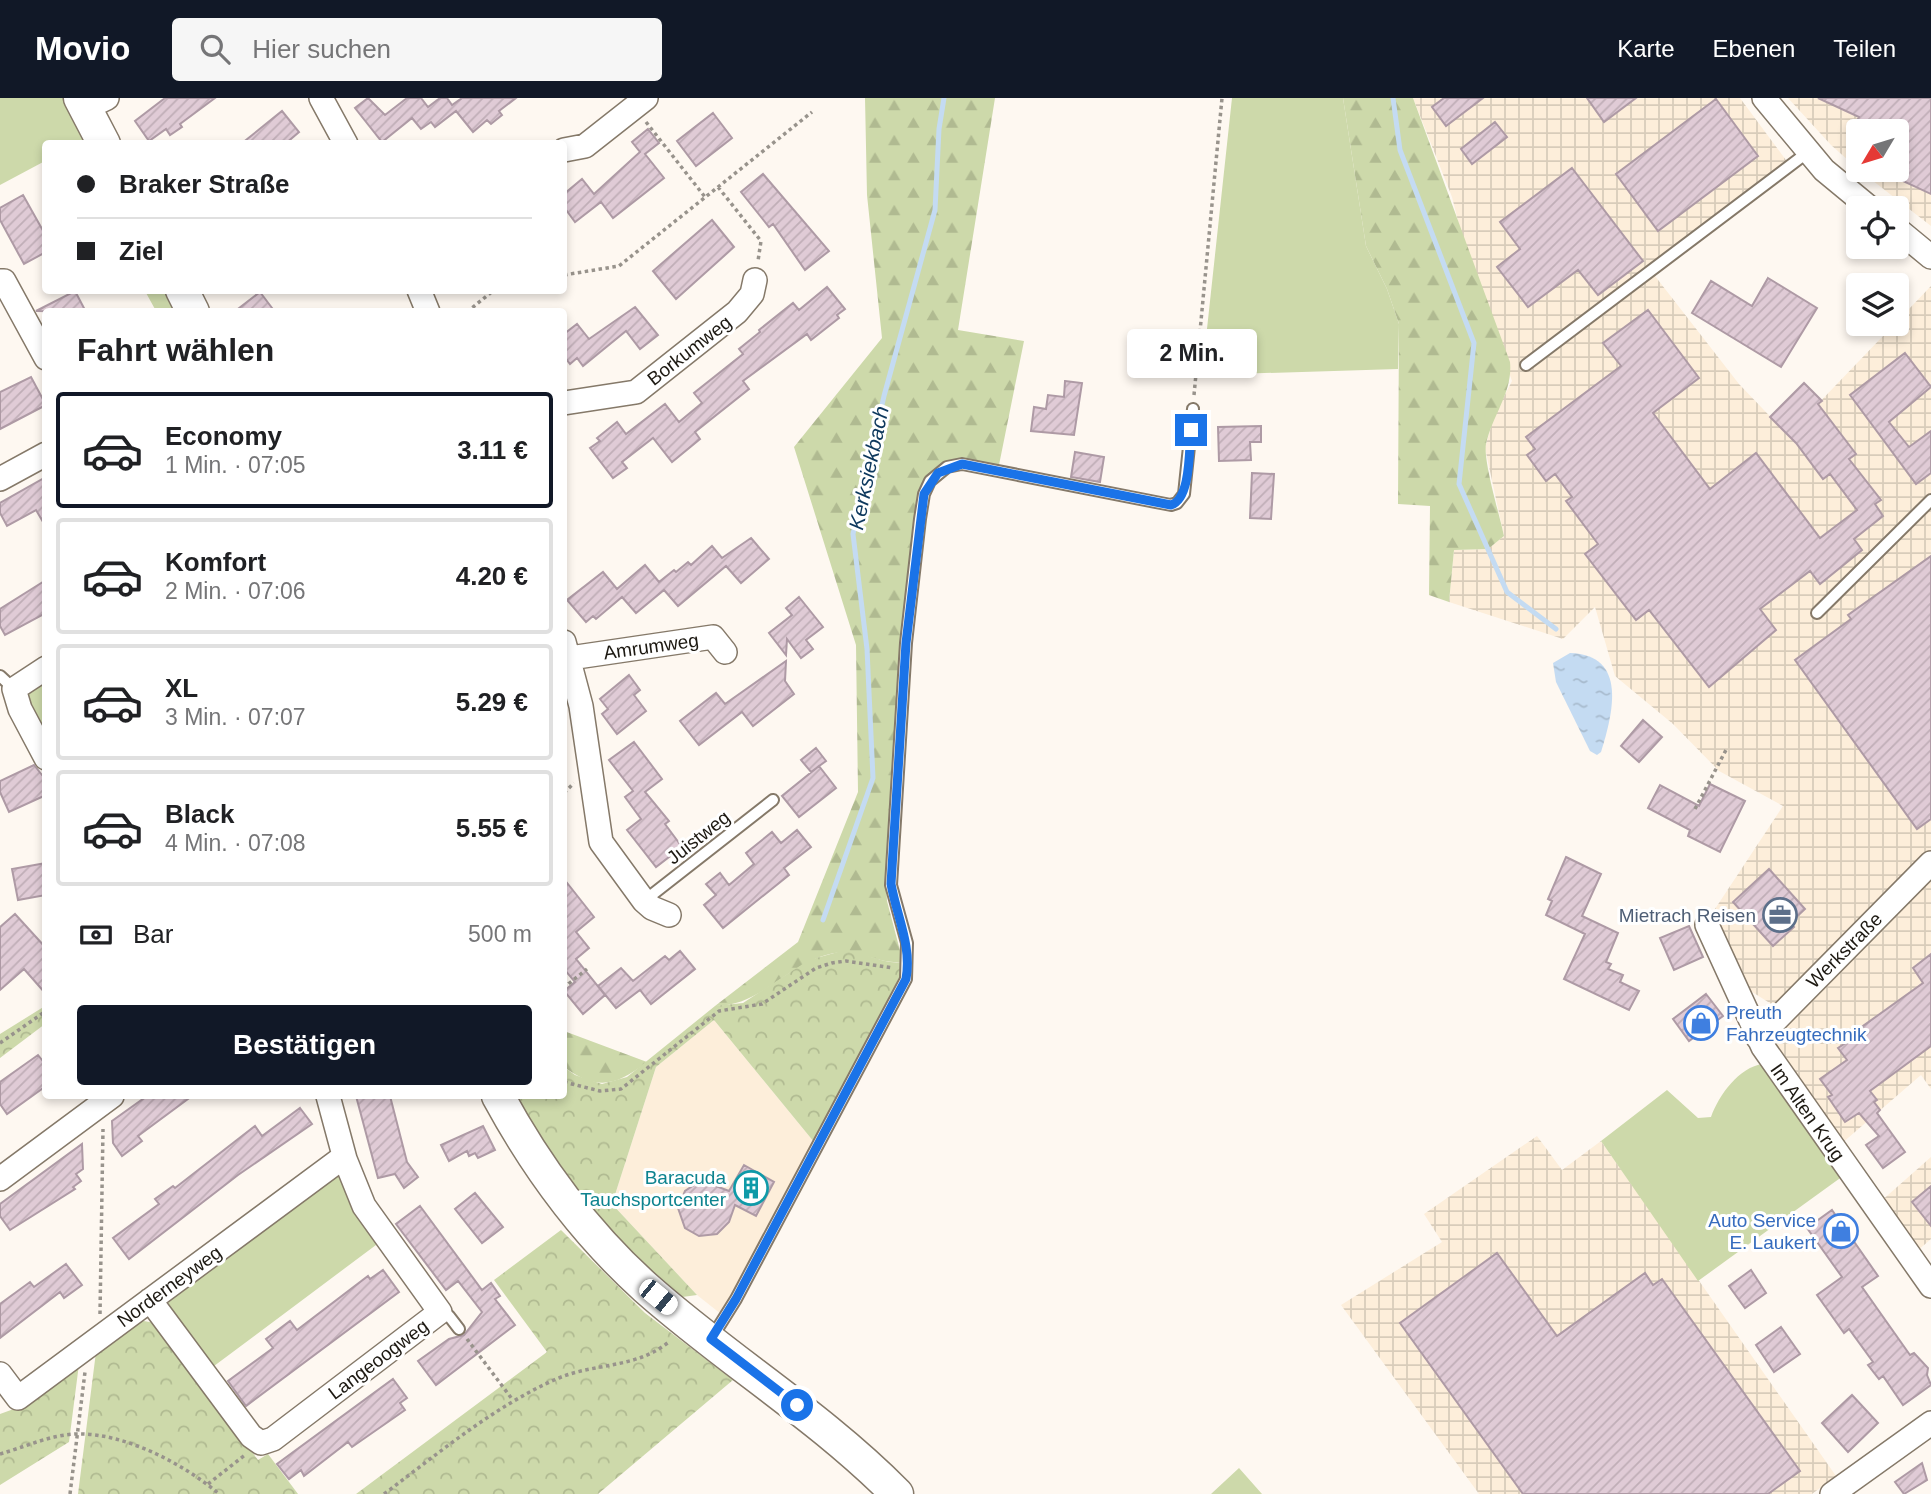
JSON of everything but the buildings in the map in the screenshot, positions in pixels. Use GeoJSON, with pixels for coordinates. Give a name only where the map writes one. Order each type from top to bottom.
{"type":"FeatureCollection","features":[{"type":"Feature","properties":{"kind":"main road"},"geometry":{"type":"LineString","coordinates":[[91,101],[103,140]]}},
{"type":"Feature","properties":{"kind":"main road"},"geometry":{"type":"LineString","coordinates":[[500,1099],[523,1142],[587,1229],[647,1289],[815,1419],[897,1494]]}},
{"type":"Feature","properties":{"kind":"street"},"geometry":{"type":"LineString","coordinates":[[321,98],[344,140]]}},
{"type":"Feature","properties":{"kind":"street"},"geometry":{"type":"LineString","coordinates":[[1764,98],[1808,152],[1857,196]]}},
{"type":"Feature","properties":{"kind":"street"},"geometry":{"type":"LineString","coordinates":[[567,149],[585,146],[640,103]]}},
{"type":"Feature","properties":{"kind":"street"},"geometry":{"type":"LineString","coordinates":[[1909,239],[1931,257]]}},
{"type":"Feature","properties":{"kind":"street","name":"Borkumweg"},"geometry":{"type":"LineString","coordinates":[[567,402],[636,392],[737,312],[752,294],[755,280]]}},
{"type":"Feature","properties":{"kind":"street"},"geometry":{"type":"LineString","coordinates":[[0,281],[4,281],[42,351]]}},
{"type":"Feature","properties":{"kind":"street"},"geometry":{"type":"LineString","coordinates":[[0,479],[42,456]]}},
{"type":"Feature","properties":{"kind":"street","name":"Amrumweg"},"geometry":{"type":"LineString","coordinates":[[567,650],[713,637],[725,652]]}},
{"type":"Feature","properties":{"kind":"street"},"geometry":{"type":"LineString","coordinates":[[567,650],[583,717],[601,842],[644,901],[652,908],[669,915]]}},
{"type":"Feature","properties":{"kind":"street"},"geometry":{"type":"LineString","coordinates":[[42,669],[7,682],[42,750]]}},
{"type":"Feature","properties":{"kind":"street","name":"Werkstraße"},"geometry":{"type":"LineString","coordinates":[[1758,1038],[1931,863]]}},
{"type":"Feature","properties":{"kind":"street","name":"Im Alten Krug"},"geometry":{"type":"LineString","coordinates":[[1707,925],[1758,1038],[1931,1286]]}},
{"type":"Feature","properties":{"kind":"street"},"geometry":{"type":"LineString","coordinates":[[0,1178],[107,1099]]}},
{"type":"Feature","properties":{"kind":"street","name":"Langeoogweg"},"geometry":{"type":"LineString","coordinates":[[261,1443],[272,1439],[440,1312],[373,1221],[345,1159],[329,1099]]}},
{"type":"Feature","properties":{"kind":"street","name":"Norderneyweg"},"geometry":{"type":"LineString","coordinates":[[0,1374],[18,1398],[345,1159]]}},
{"type":"Feature","properties":{"kind":"street"},"geometry":{"type":"LineString","coordinates":[[150,1300],[251,1436],[261,1443]]}},
{"type":"Feature","properties":{"kind":"street"},"geometry":{"type":"LineString","coordinates":[[1832,1494],[1931,1423]]}},
{"type":"Feature","properties":{"kind":"lane"},"geometry":{"type":"LineString","coordinates":[[1525,365],[1808,152]]}},
{"type":"Feature","properties":{"kind":"lane"},"geometry":{"type":"LineString","coordinates":[[701,1332],[736,1299],[850,1082],[897,999],[909,964],[907,943],[895,908],[891,884],[906,643],[920,519],[924,494],[930,481],[947,467],[962,464],[1171,505],[1177,503],[1184,494],[1193,409]]}},
{"type":"Feature","properties":{"kind":"lane"},"geometry":{"type":"LineString","coordinates":[[1817,613],[1931,500]]}},
{"type":"Feature","properties":{"kind":"lane","name":"Juistweg"},"geometry":{"type":"LineString","coordinates":[[644,901],[773,800]]}},
{"type":"Feature","properties":{"kind":"lane"},"geometry":{"type":"LineString","coordinates":[[440,1312],[449,1316],[459,1329]]}},
{"type":"Feature","properties":{"kind":"path"},"geometry":{"type":"LineString","coordinates":[[1193,409],[1222,98]]}},
{"type":"Feature","properties":{"kind":"path"},"geometry":{"type":"LineString","coordinates":[[640,103],[705,197]]}},
{"type":"Feature","properties":{"kind":"path"},"geometry":{"type":"LineString","coordinates":[[567,275],[619,266],[812,111]]}},
{"type":"Feature","properties":{"kind":"path"},"geometry":{"type":"LineString","coordinates":[[718,187],[761,241],[755,280]]}},
{"type":"Feature","properties":{"kind":"path"},"geometry":{"type":"LineString","coordinates":[[472,308],[489,294]]}},
{"type":"Feature","properties":{"kind":"path"},"geometry":{"type":"LineString","coordinates":[[1695,809],[1727,748]]}},
{"type":"Feature","properties":{"kind":"path"},"geometry":{"type":"LineString","coordinates":[[567,1083],[600,1091],[621,1089],[712,1014],[762,1004],[816,968],[846,961],[888,968],[909,964]]}},
{"type":"Feature","properties":{"kind":"path"},"geometry":{"type":"LineString","coordinates":[[567,985],[587,969]]}},
{"type":"Feature","properties":{"kind":"path"},"geometry":{"type":"LineString","coordinates":[[0,1043],[42,1015]]}},
{"type":"Feature","properties":{"kind":"path"},"geometry":{"type":"LineString","coordinates":[[70,1494],[86,1361],[96,1339],[100,1317],[108,1099]]}},
{"type":"Feature","properties":{"kind":"path"},"geometry":{"type":"LineString","coordinates":[[459,1329],[512,1399]]}},
{"type":"Feature","properties":{"kind":"path"},"geometry":{"type":"LineString","coordinates":[[384,1494],[512,1399],[559,1377],[651,1356],[701,1332]]}},
{"type":"Feature","properties":{"kind":"path"},"geometry":{"type":"LineString","coordinates":[[0,1454],[79,1434],[123,1442],[165,1459],[208,1484],[219,1494]]}},
{"type":"Feature","properties":{"kind":"path"},"geometry":{"type":"LineString","coordinates":[[208,1484],[261,1443]]}},
{"type":"Feature","properties":{"kind":"shaded area"},"geometry":{"type":"Polygon","coordinates":[[[1413,98],[1740,98],[1794,171],[1655,276],[1739,384],[1788,435],[1883,336],[1909,336],[1909,309],[1931,286],[1931,852],[1776,1007],[1738,983],[1709,918],[1783,806],[1719,771],[1673,724],[1615,676],[1595,607],[1563,639],[1449,602],[1454,550],[1488,549],[1504,536],[1485,448],[1494,416],[1512,381],[1462,237],[1452,197],[1413,98]]]}},
{"type":"Feature","properties":{"kind":"shaded area"},"geometry":{"type":"Polygon","coordinates":[[[1788,98],[1931,98],[1931,226],[1909,209],[1909,196],[1892,196],[1874,182],[1909,182],[1909,119],[1846,119],[1846,158],[1788,98]]]}},
{"type":"Feature","properties":{"kind":"shaded area"},"geometry":{"type":"Polygon","coordinates":[[[1931,876],[1931,1089],[1921,1075],[1841,1144],[1775,1045],[1777,1034],[1931,876]]]}},
{"type":"Feature","properties":{"kind":"shaded area"},"geometry":{"type":"Polygon","coordinates":[[[714,1020],[814,1142],[721,1314],[697,1295],[612,1204],[656,1067],[714,1020]]]}},
{"type":"Feature","properties":{"kind":"shaded area"},"geometry":{"type":"Polygon","coordinates":[[[1537,1136],[1562,1170],[1601,1141],[1836,1476],[1812,1494],[1479,1494],[1341,1305],[1442,1242],[1424,1214],[1537,1136]]]}},
{"type":"Feature","properties":{"kind":"shaded area"},"geometry":{"type":"Polygon","coordinates":[[[1931,1157],[1931,1239],[1916,1252],[1880,1202],[1931,1157]]]}},
{"type":"Feature","properties":{"kind":"green space"},"geometry":{"type":"Polygon","coordinates":[[[0,98],[67,98],[88,140],[42,140],[42,163],[0,185],[0,98]]]}},
{"type":"Feature","properties":{"kind":"green space"},"geometry":{"type":"Polygon","coordinates":[[[865,98],[995,98],[958,330],[1024,341],[999,465],[960,461],[944,466],[927,480],[886,883],[887,901],[903,962],[840,952],[830,954],[800,966],[746,999],[715,1006],[798,942],[858,792],[856,645],[794,447],[882,338],[867,195],[865,98]]]}},
{"type":"Feature","properties":{"kind":"green space"},"geometry":{"type":"Polygon","coordinates":[[[1232,98],[1343,98],[1366,246],[1387,289],[1399,324],[1398,369],[1202,375],[1232,98]]]}},
{"type":"Feature","properties":{"kind":"green space"},"geometry":{"type":"Polygon","coordinates":[[[1343,98],[1413,98],[1510,362],[1506,393],[1486,444],[1489,475],[1504,536],[1488,549],[1454,550],[1449,602],[1429,595],[1430,506],[1398,504],[1399,324],[1387,289],[1366,246],[1343,98]]]}},
{"type":"Feature","properties":{"kind":"green space"},"geometry":{"type":"Polygon","coordinates":[[[147,294],[169,294],[176,308],[154,308],[147,294]]]}},
{"type":"Feature","properties":{"kind":"green space"},"geometry":{"type":"Polygon","coordinates":[[[42,679],[42,736],[26,704],[29,686],[42,679]]]}},
{"type":"Feature","properties":{"kind":"green space"},"geometry":{"type":"Polygon","coordinates":[[[845,950],[888,962],[903,962],[900,976],[814,1142],[714,1020],[656,1067],[612,1204],[697,1295],[675,1298],[596,1223],[512,1099],[567,1099],[567,1069],[575,1075],[602,1084],[627,1077],[715,1006],[743,1003],[809,960],[845,950]]]}},
{"type":"Feature","properties":{"kind":"green space"},"geometry":{"type":"Polygon","coordinates":[[[42,1008],[42,1026],[0,1058],[0,1034],[42,1008]]]}},
{"type":"Feature","properties":{"kind":"green space"},"geometry":{"type":"Polygon","coordinates":[[[567,1032],[647,1062],[626,1076],[606,1082],[587,1080],[567,1069],[567,1032]]]}},
{"type":"Feature","properties":{"kind":"green space"},"geometry":{"type":"Polygon","coordinates":[[[1763,1064],[1843,1176],[1698,1281],[1601,1141],[1667,1090],[1698,1118],[1711,1117],[1731,1083],[1746,1070],[1763,1064]]]}},
{"type":"Feature","properties":{"kind":"green space"},"geometry":{"type":"Polygon","coordinates":[[[331,1174],[343,1179],[380,1242],[210,1369],[168,1308],[169,1297],[331,1174]]]}},
{"type":"Feature","properties":{"kind":"green space"},"geometry":{"type":"Polygon","coordinates":[[[561,1230],[645,1313],[733,1380],[598,1494],[356,1494],[547,1352],[494,1280],[561,1230]]]}},
{"type":"Feature","properties":{"kind":"green space"},"geometry":{"type":"Polygon","coordinates":[[[138,1320],[155,1323],[258,1460],[268,1454],[298,1494],[78,1494],[96,1352],[138,1320]]]}},
{"type":"Feature","properties":{"kind":"green space"},"geometry":{"type":"Polygon","coordinates":[[[79,1364],[69,1442],[0,1485],[0,1414],[22,1406],[79,1364]]]}},
{"type":"Feature","properties":{"kind":"green space"},"geometry":{"type":"Polygon","coordinates":[[[1239,1468],[1262,1494],[1211,1494],[1239,1468]]]}},
{"type":"Feature","properties":{"kind":"water"},"geometry":{"type":"Polygon","coordinates":[[[1570,653],[1588,656],[1601,664],[1612,689],[1609,720],[1601,752],[1597,755],[1590,751],[1556,682],[1553,663],[1570,653]]]}},
{"type":"Feature","properties":{"kind":"waterway","name":"Kerksiekbach"},"geometry":{"type":"LineString","coordinates":[[823,920],[873,778],[867,649],[853,534],[884,396],[935,210],[939,129],[944,98]]}},
{"type":"Feature","properties":{"kind":"waterway"},"geometry":{"type":"LineString","coordinates":[[1393,98],[1400,150],[1474,343],[1459,484],[1507,592],[1556,629]]}},
{"type":"Feature","properties":{"kind":"place","name":"Mietrach Reisen"},"geometry":{"type":"Point","coordinates":[1780,915]}},
{"type":"Feature","properties":{"kind":"place","name":"Preuth Fahrzeugtechnik"},"geometry":{"type":"Point","coordinates":[1701,1023]}},
{"type":"Feature","properties":{"kind":"place","name":"Baracuda Tauchsportcenter"},"geometry":{"type":"Point","coordinates":[751,1188]}},
{"type":"Feature","properties":{"kind":"place","name":"Auto Service E. Laukert"},"geometry":{"type":"Point","coordinates":[1841,1231]}},
{"type":"Feature","properties":{"kind":"route"},"geometry":{"type":"LineString","coordinates":[[797,1405],[711,1339],[736,1299],[906,979],[909,964],[907,943],[895,908],[891,884],[906,643],[924,494],[930,481],[938,473],[947,467],[962,464],[985,466],[1171,505],[1182,499],[1184,494],[1191,430]]}}]}
